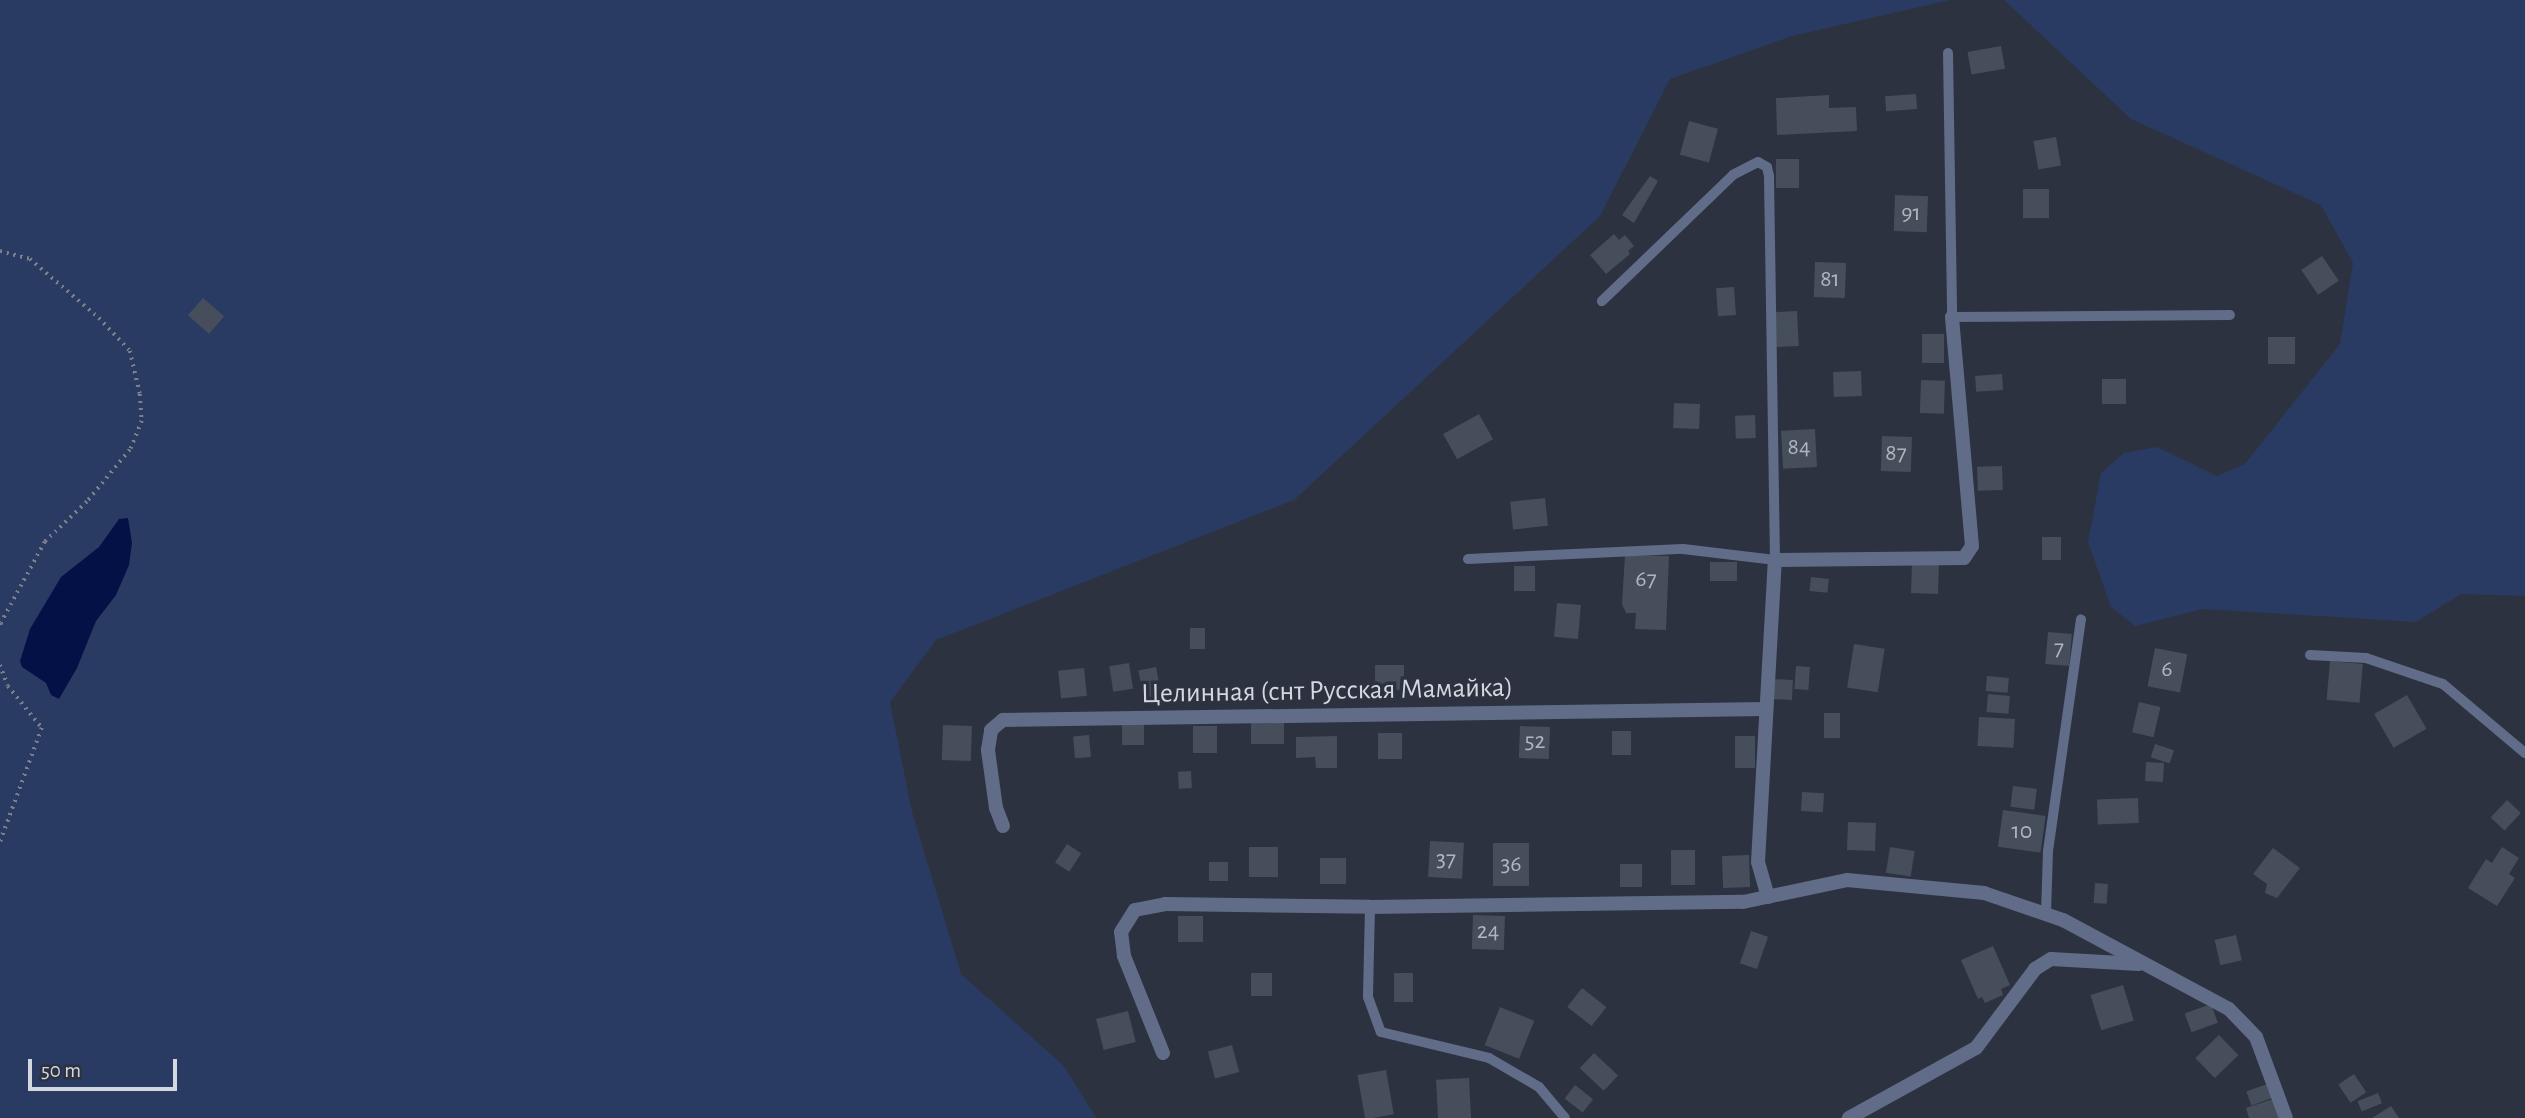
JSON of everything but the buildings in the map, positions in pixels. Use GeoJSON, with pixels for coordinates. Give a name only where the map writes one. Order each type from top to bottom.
{"type":"FeatureCollection","features":[{"type":"Feature","properties":{"kind":"street"},"geometry":{"type":"LineString","coordinates":[[1768,897],[1758,862],[1775,560],[1964,558],[1972,546],[1952,317]]}},
{"type":"Feature","properties":{"kind":"street","name":"Целинная (снт Русская Мамайка)"},"geometry":{"type":"LineString","coordinates":[[1003,826],[996,808],[988,750],[990,730],[1003,720],[1766,709]]}},
{"type":"Feature","properties":{"kind":"street"},"geometry":{"type":"LineString","coordinates":[[1163,1053],[1124,956],[1121,932],[1135,910],[1165,904],[1370,907],[1743,902],[1847,880],[1984,892],[2063,920],[2229,1009],[2256,1037],[2286,1118]]}},
{"type":"Feature","properties":{"kind":"street"},"geometry":{"type":"LineString","coordinates":[[1849,1118],[1976,1048],[2035,969],[2051,959],[2143,964]]}},
{"type":"Feature","properties":{"kind":"lane"},"geometry":{"type":"LineString","coordinates":[[1948,53],[1952,317],[2230,315]]}},
{"type":"Feature","properties":{"kind":"lane"},"geometry":{"type":"LineString","coordinates":[[1468,559],[1683,549],[1775,560],[1767,167],[1758,162],[1733,176],[1601,301]]}},
{"type":"Feature","properties":{"kind":"lane"},"geometry":{"type":"LineString","coordinates":[[2046,914],[2048,851],[2081,618]]}},
{"type":"Feature","properties":{"kind":"lane"},"geometry":{"type":"LineString","coordinates":[[2310,655],[2366,658],[2443,684],[2525,753]]}},
{"type":"Feature","properties":{"kind":"lane"},"geometry":{"type":"LineString","coordinates":[[1370,907],[1368,997],[1381,1032],[1489,1058],[1539,1087],[1564,1118]]}},
{"type":"Feature","properties":{"kind":"path"},"geometry":{"type":"LineString","coordinates":[[0,251],[30,259],[99,318],[130,351],[140,394],[142,421],[130,450],[87,502],[45,542],[1,623],[0,631]]}},
{"type":"Feature","properties":{"kind":"path"},"geometry":{"type":"LineString","coordinates":[[0,665],[8,686],[42,728],[0,843]]}},
{"type":"Feature","properties":{"kind":"shaded area"},"geometry":{"type":"Polygon","coordinates":[[[0,0],[1950,0],[1792,36],[1670,79],[1600,216],[1294,500],[936,640],[890,702],[912,812],[961,974],[1064,1066],[1096,1118],[0,1118],[0,0]]]}},
{"type":"Feature","properties":{"kind":"shaded area"},"geometry":{"type":"Polygon","coordinates":[[[2004,0],[2525,0],[2525,596],[2461,594],[2416,622],[2203,609],[2135,626],[2111,607],[2088,542],[2101,473],[2124,453],[2157,447],[2217,476],[2245,464],[2340,344],[2353,263],[2321,205],[2131,119],[2004,0]]]}},
{"type":"Feature","properties":{"kind":"shaded area"},"geometry":{"type":"Polygon","coordinates":[[[128,518],[132,543],[129,565],[116,595],[96,621],[77,668],[59,699],[51,695],[46,683],[22,667],[20,661],[30,629],[61,577],[99,547],[119,519],[128,518]]]}}]}
